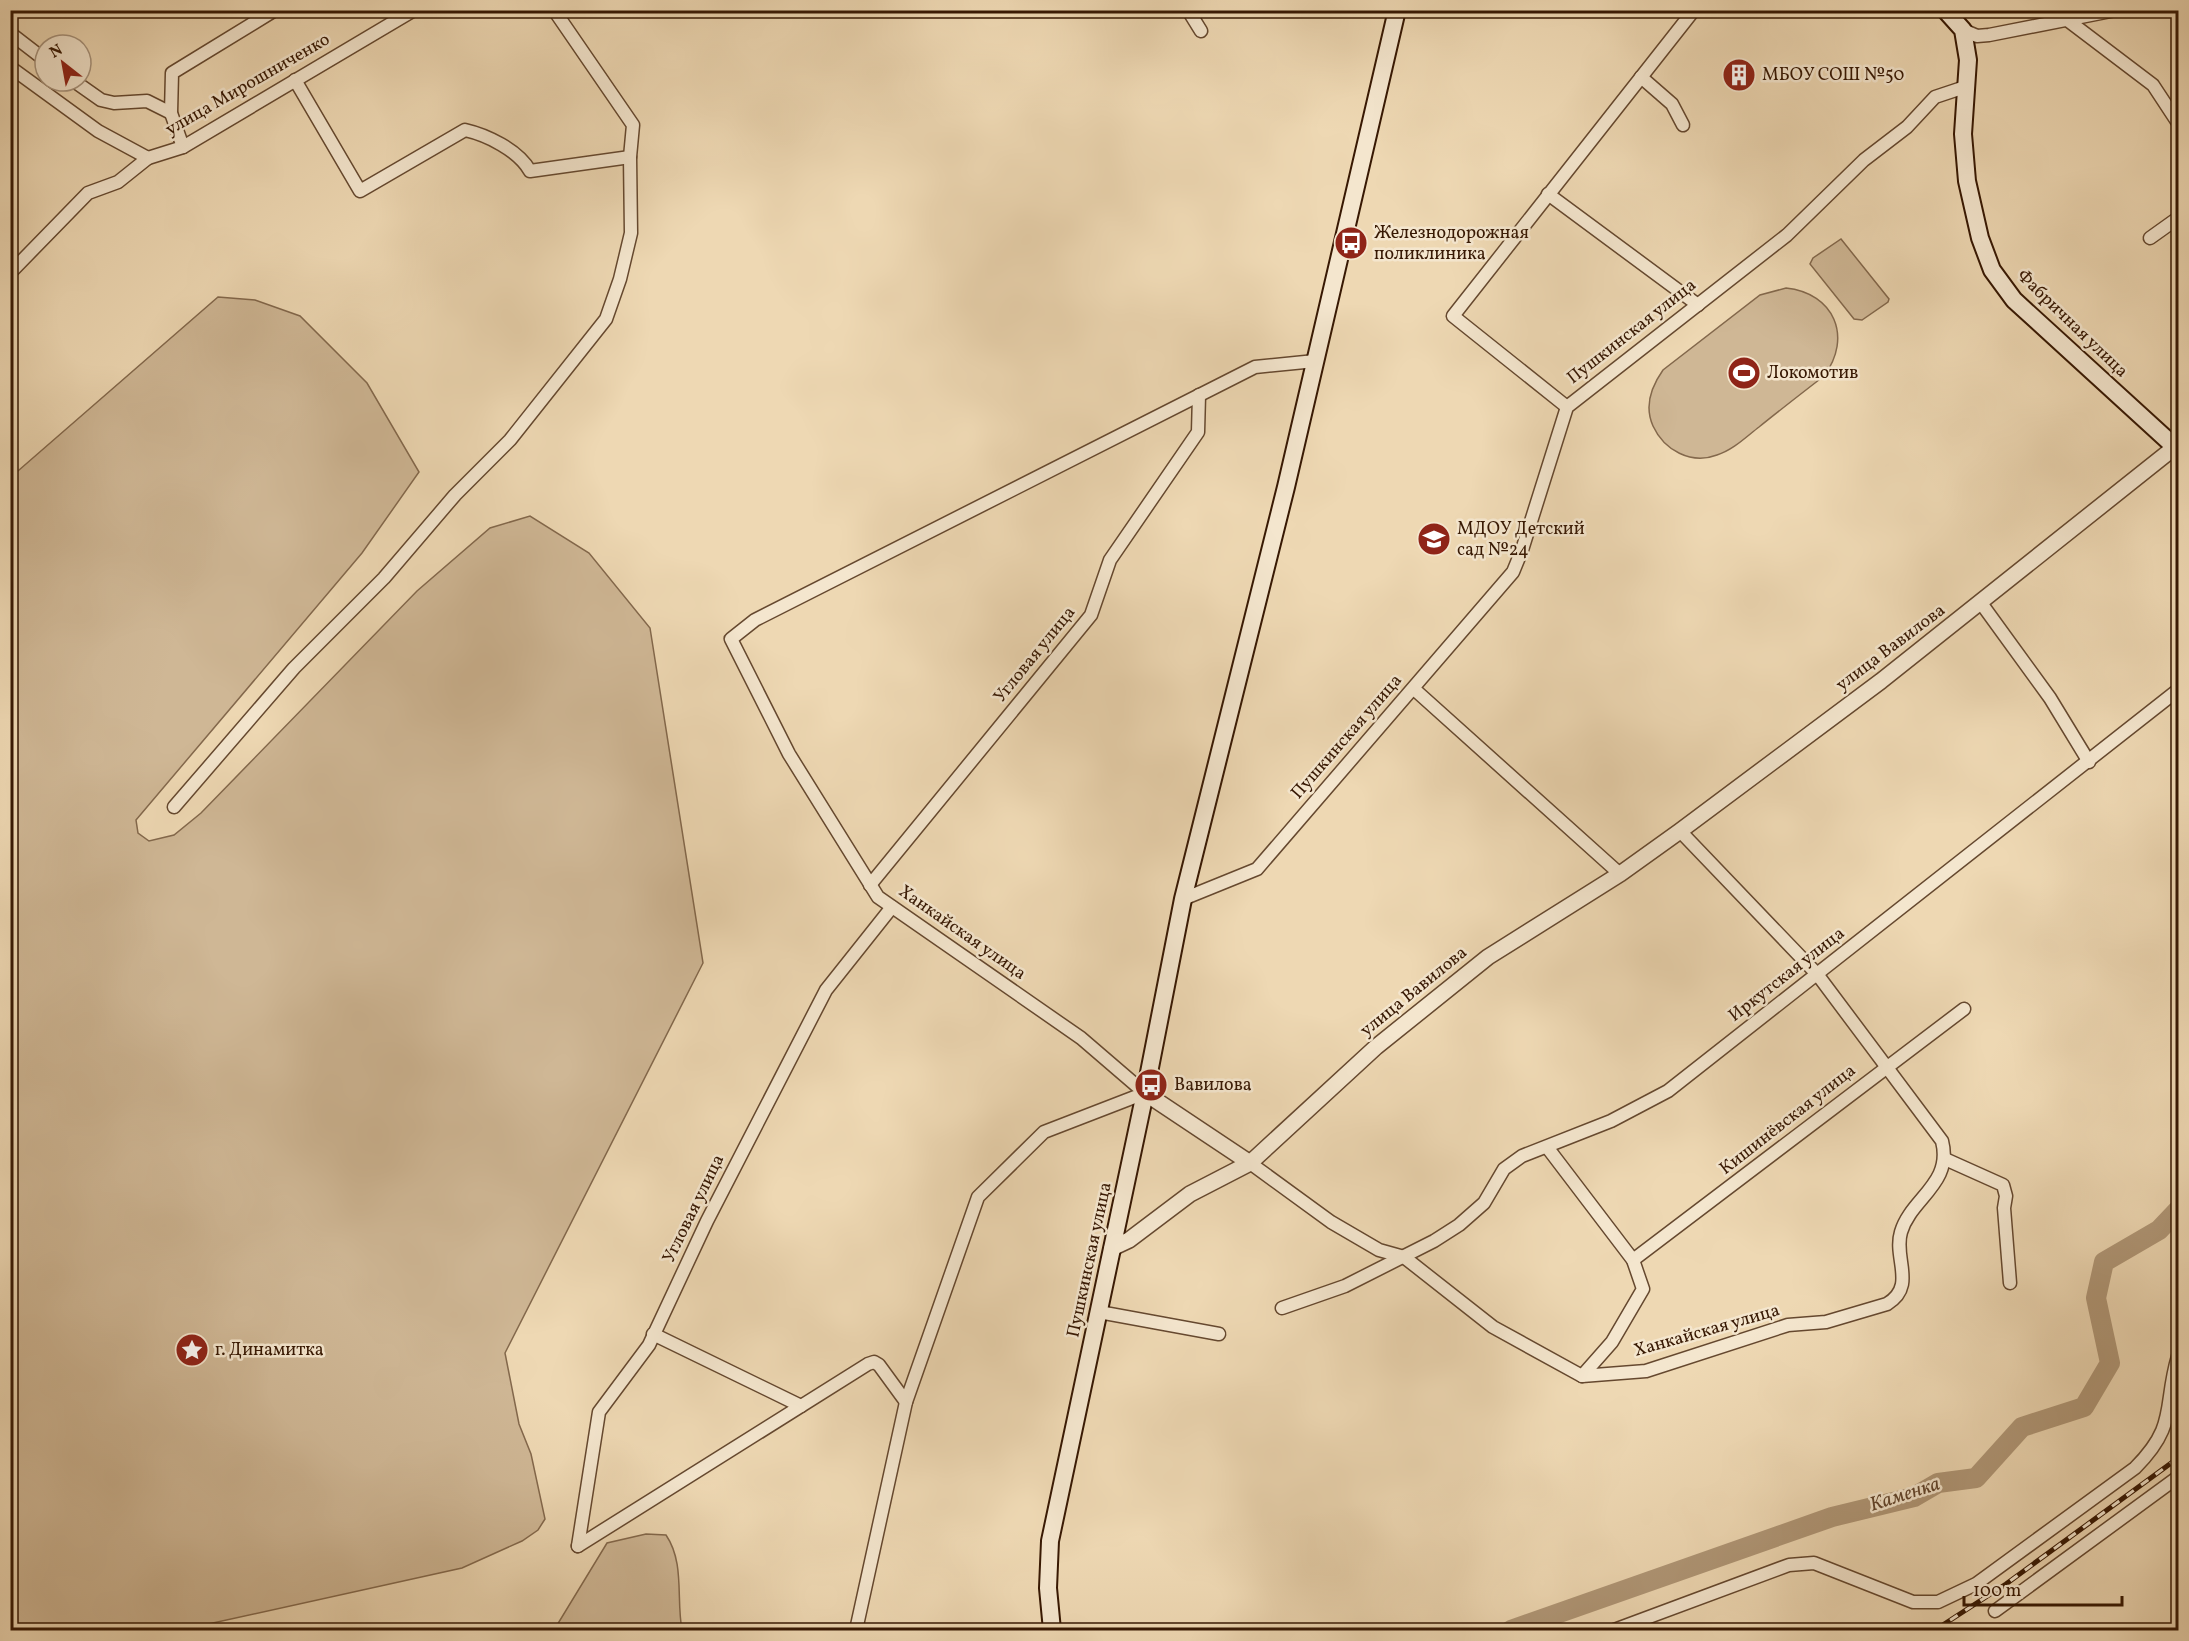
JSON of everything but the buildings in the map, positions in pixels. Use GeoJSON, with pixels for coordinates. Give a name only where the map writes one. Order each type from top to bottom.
{"type":"FeatureCollection","features":[{"type":"Feature","properties":{"kind":"main road","name":"Пушкинская улица"},"geometry":{"type":"LineString","coordinates":[[1052,1630],[1048,1588],[1050,1541],[1145,1093],[1183,899],[1286,487],[1396,10]]}},
{"type":"Feature","properties":{"kind":"main road"},"geometry":{"type":"LineString","coordinates":[[1945,10],[1963,30]]}},
{"type":"Feature","properties":{"kind":"main road","name":"Фабричная улица"},"geometry":{"type":"LineString","coordinates":[[1963,30],[1968,60],[1963,134],[1967,181],[1980,238],[1992,270],[2014,300],[2177,446]]}},
{"type":"Feature","properties":{"kind":"street"},"geometry":{"type":"LineString","coordinates":[[183,147],[171,113],[172,74],[176,69],[275,10]]}},
{"type":"Feature","properties":{"kind":"street","name":"улица Мирошниченко"},"geometry":{"type":"LineString","coordinates":[[148,158],[183,147],[414,10]]}},
{"type":"Feature","properties":{"kind":"street"},"geometry":{"type":"LineString","coordinates":[[174,807],[294,668],[384,578],[455,495],[510,440],[606,319],[620,279],[631,233],[630,157],[633,125],[554,10]]}},
{"type":"Feature","properties":{"kind":"street"},"geometry":{"type":"LineString","coordinates":[[1188,10],[1201,31]]}},
{"type":"Feature","properties":{"kind":"street"},"geometry":{"type":"LineString","coordinates":[[1567,407],[1453,316],[1694,10]]}},
{"type":"Feature","properties":{"kind":"street"},"geometry":{"type":"LineString","coordinates":[[1963,30],[1977,36],[1989,35],[2116,10]]}},
{"type":"Feature","properties":{"kind":"street"},"geometry":{"type":"LineString","coordinates":[[2066,19],[2153,85],[2178,123]]}},
{"type":"Feature","properties":{"kind":"street"},"geometry":{"type":"LineString","coordinates":[[10,33],[33,51]]}},
{"type":"Feature","properties":{"kind":"street"},"geometry":{"type":"LineString","coordinates":[[10,67],[98,131],[148,158],[118,182],[88,193],[10,273]]}},
{"type":"Feature","properties":{"kind":"street"},"geometry":{"type":"LineString","coordinates":[[1641,77],[1672,104],[1683,125]]}},
{"type":"Feature","properties":{"kind":"street"},"geometry":{"type":"LineString","coordinates":[[295,80],[360,191],[465,130],[479,133],[506,149],[525,163],[530,171],[630,157]]}},
{"type":"Feature","properties":{"kind":"street","name":"Пушкинская улица"},"geometry":{"type":"LineString","coordinates":[[1183,899],[1257,869],[1513,572],[1567,407],[1787,235],[1864,160],[1907,127],[1935,97],[1968,86]]}},
{"type":"Feature","properties":{"kind":"street"},"geometry":{"type":"LineString","coordinates":[[91,93],[101,100],[114,103],[147,101],[171,113]]}},
{"type":"Feature","properties":{"kind":"street"},"geometry":{"type":"LineString","coordinates":[[1548,194],[1698,305]]}},
{"type":"Feature","properties":{"kind":"street"},"geometry":{"type":"LineString","coordinates":[[2150,238],[2178,218]]}},
{"type":"Feature","properties":{"kind":"street"},"geometry":{"type":"LineString","coordinates":[[1199,395],[1255,367],[1315,361]]}},
{"type":"Feature","properties":{"kind":"street","name":"Ханкайская улица"},"geometry":{"type":"LineString","coordinates":[[1145,1093],[1081,1038],[878,897],[789,754],[731,639],[755,621],[1199,395]]}},
{"type":"Feature","properties":{"kind":"street","name":"Угловая улица"},"geometry":{"type":"LineString","coordinates":[[870,885],[1091,615],[1110,560],[1198,432],[1199,395]]}},
{"type":"Feature","properties":{"kind":"street","name":"улица Вавилова"},"geometry":{"type":"LineString","coordinates":[[1112,1248],[1129,1240],[1190,1194],[1250,1163],[1376,1047],[1488,957],[1620,874],[1680,831],[1982,603],[2177,446]]}},
{"type":"Feature","properties":{"kind":"street"},"geometry":{"type":"LineString","coordinates":[[1982,603],[2050,698],[2089,762]]}},
{"type":"Feature","properties":{"kind":"street"},"geometry":{"type":"LineString","coordinates":[[1414,689],[1620,874]]}},
{"type":"Feature","properties":{"kind":"street","name":"Иркутская улица"},"geometry":{"type":"LineString","coordinates":[[1282,1308],[1345,1286],[1404,1257],[1459,1225],[1484,1203],[1504,1169],[1522,1156],[1611,1121],[1668,1091],[2178,690]]}},
{"type":"Feature","properties":{"kind":"street"},"geometry":{"type":"LineString","coordinates":[[1680,831],[1817,974],[1939,1135],[1945,1159],[2003,1185],[2006,1196],[2004,1208],[2010,1283]]}},
{"type":"Feature","properties":{"kind":"street","name":"Угловая улица"},"geometry":{"type":"LineString","coordinates":[[801,1406],[578,1546],[599,1413],[649,1345],[707,1221],[826,990],[892,907]]}},
{"type":"Feature","properties":{"kind":"street","name":"Кишинёвская улица"},"geometry":{"type":"LineString","coordinates":[[1633,1260],[1742,1180],[1887,1065],[1964,1009]]}},
{"type":"Feature","properties":{"kind":"street"},"geometry":{"type":"LineString","coordinates":[[856,1630],[906,1402],[978,1197],[1044,1132],[1145,1093],[1250,1163],[1330,1222],[1379,1250],[1404,1257],[1494,1327],[1582,1376],[1612,1342],[1643,1289],[1633,1260],[1547,1147]]}},
{"type":"Feature","properties":{"kind":"street","name":"Ханкайская улица"},"geometry":{"type":"LineString","coordinates":[[1582,1376],[1646,1371],[1788,1325],[1826,1322],[1887,1304],[1896,1299],[1904,1284],[1901,1231],[1939,1177],[1945,1159]]}},
{"type":"Feature","properties":{"kind":"street"},"geometry":{"type":"LineString","coordinates":[[1099,1312],[1219,1334]]}},
{"type":"Feature","properties":{"kind":"street"},"geometry":{"type":"LineString","coordinates":[[653,1334],[801,1406],[874,1362],[906,1402]]}},
{"type":"Feature","properties":{"kind":"street"},"geometry":{"type":"LineString","coordinates":[[1614,1630],[1789,1565],[1814,1563],[1913,1602],[1938,1602],[1976,1584],[2135,1468],[2152,1451],[2164,1431],[2178,1356]]}},
{"type":"Feature","properties":{"kind":"street"},"geometry":{"type":"LineString","coordinates":[[1995,1611],[2178,1477]]}},
{"type":"Feature","properties":{"kind":"shaded area"},"geometry":{"type":"Polygon","coordinates":[[[1841,239],[1889,299],[1862,320],[1854,319],[1810,264],[1813,258],[1841,239]]]}},
{"type":"Feature","properties":{"kind":"shaded area","name":"Локомотив"},"geometry":{"type":"Polygon","coordinates":[[[1786,288],[1816,298],[1827,308],[1834,319],[1837,346],[1833,361],[1824,376],[1723,453],[1698,458],[1688,457],[1671,448],[1658,435],[1650,419],[1649,411],[1652,390],[1663,370],[1760,295],[1786,288]]]}},
{"type":"Feature","properties":{"kind":"shaded area"},"geometry":{"type":"Polygon","coordinates":[[[218,297],[255,300],[300,316],[367,383],[419,472],[362,553],[136,820],[138,833],[149,841],[174,835],[201,813],[417,591],[490,528],[530,516],[589,553],[650,628],[703,963],[505,1353],[519,1424],[531,1454],[545,1519],[538,1530],[522,1541],[462,1568],[181,1630],[11,1630],[11,477],[218,297]]]}},
{"type":"Feature","properties":{"kind":"shaded area"},"geometry":{"type":"Polygon","coordinates":[[[646,1534],[666,1535],[672,1546],[678,1569],[682,1630],[554,1630],[607,1543],[646,1534]]]}},
{"type":"Feature","properties":{"kind":"waterway","name":"Каменка"},"geometry":{"type":"LineString","coordinates":[[1511,1630],[1832,1517],[1914,1497],[1938,1483],[1976,1478],[2022,1427],[2084,1407],[2110,1363],[2096,1298],[2104,1262],[2159,1230],[2178,1210]]}},
{"type":"Feature","properties":{"kind":"railway"},"geometry":{"type":"LineString","coordinates":[[1935,1630],[2006,1584],[2178,1458]]}},
{"type":"Feature","properties":{"kind":"place","name":"МБОУ СОШ №50"},"geometry":{"type":"Point","coordinates":[1739,75]}},
{"type":"Feature","properties":{"kind":"place","name":"Железнодорожная поликлиника"},"geometry":{"type":"Point","coordinates":[1351,243]}},
{"type":"Feature","properties":{"kind":"place","name":"Локомотив"},"geometry":{"type":"Point","coordinates":[1744,373]}},
{"type":"Feature","properties":{"kind":"place","name":"МДОУ Детский сад №24"},"geometry":{"type":"Point","coordinates":[1434,539]}},
{"type":"Feature","properties":{"kind":"place","name":"Вавилова"},"geometry":{"type":"Point","coordinates":[1151,1085]}},
{"type":"Feature","properties":{"kind":"place","name":"г. Динамитка"},"geometry":{"type":"Point","coordinates":[192,1350]}}]}
